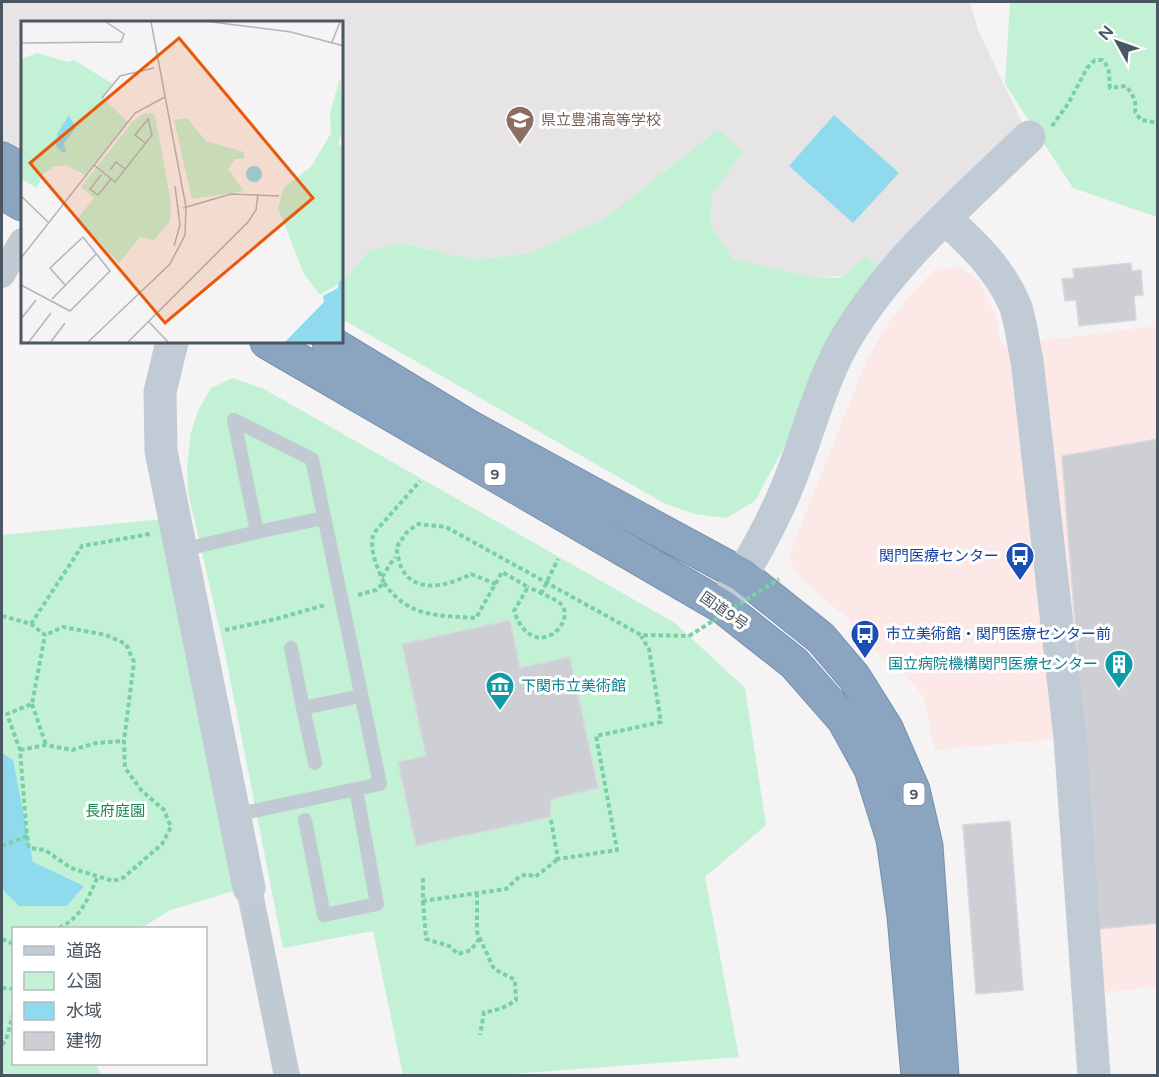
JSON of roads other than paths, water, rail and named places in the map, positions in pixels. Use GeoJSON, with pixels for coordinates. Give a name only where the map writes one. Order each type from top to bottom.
{"type":"FeatureCollection","features":[{"type":"Feature","properties":{"kind":"highway"},"geometry":{"type":"LineString","coordinates":[[2,159],[21,169]]}},
{"type":"Feature","properties":{"kind":"highway"},"geometry":{"type":"LineString","coordinates":[[2,192],[21,203]]}},
{"type":"Feature","properties":{"kind":"highway","name":"国道9号"},"geometry":{"type":"LineString","coordinates":[[270,344],[723,608],[794,663],[844,720],[871,769],[893,839],[904,916],[918,1076]]}},
{"type":"Feature","properties":{"kind":"highway","name":"9"},"geometry":{"type":"LineString","coordinates":[[332,344],[471,428],[742,575],[821,638],[854,677],[886,728],[913,790],[926,846],[942,1076]]}},
{"type":"Feature","properties":{"kind":"street"},"geometry":{"type":"LineString","coordinates":[[723,608],[761,542],[787,487],[826,380],[848,336],[890,275],[1029,137]]}},
{"type":"Feature","properties":{"kind":"street"},"geometry":{"type":"LineString","coordinates":[[945,218],[987,257],[1003,284],[1015,307],[1027,360],[1070,738],[1094,1076]]}},
{"type":"Feature","properties":{"kind":"street"},"geometry":{"type":"LineString","coordinates":[[2,275],[21,243]]}},
{"type":"Feature","properties":{"kind":"street"},"geometry":{"type":"LineString","coordinates":[[172,344],[160,392],[161,451],[287,1076]]}},
{"type":"Feature","properties":{"kind":"lane"},"geometry":{"type":"LineString","coordinates":[[234,815],[380,784],[312,459],[234,420],[257,532]]}},
{"type":"Feature","properties":{"kind":"lane"},"geometry":{"type":"LineString","coordinates":[[180,540],[257,532],[324,518]]}},
{"type":"Feature","properties":{"kind":"lane"},"geometry":{"type":"LineString","coordinates":[[291,648],[315,763]]}},
{"type":"Feature","properties":{"kind":"lane"},"geometry":{"type":"LineString","coordinates":[[303,708],[361,696]]}},
{"type":"Feature","properties":{"kind":"lane"},"geometry":{"type":"LineString","coordinates":[[305,820],[324,915],[377,904],[356,789]]}},
{"type":"Feature","properties":{"kind":"water"},"geometry":{"type":"Polygon","coordinates":[[[834,115],[899,173],[853,223],[789,166],[834,115]]]}},
{"type":"Feature","properties":{"kind":"water"},"geometry":{"type":"Polygon","coordinates":[[[2,753],[13,760],[33,862],[84,886],[67,906],[19,906],[2,889],[2,753]]]}},
{"type":"Feature","properties":{"kind":"place","name":"県立豊浦高等学校"},"geometry":{"type":"Point","coordinates":[520,146]}},
{"type":"Feature","properties":{"kind":"place","name":"関門医療センター"},"geometry":{"type":"Point","coordinates":[1020,582]}},
{"type":"Feature","properties":{"kind":"place","name":"市立美術館・関門医療センター前"},"geometry":{"type":"Point","coordinates":[865,660]}},
{"type":"Feature","properties":{"kind":"place","name":"国立病院機構関門医療センター"},"geometry":{"type":"Point","coordinates":[1119,690]}},
{"type":"Feature","properties":{"kind":"place","name":"下関市立美術館"},"geometry":{"type":"Point","coordinates":[500,712]}},
{"type":"Feature","properties":{"kind":"park label","name":"長府庭園"},"geometry":{"type":"Point","coordinates":[115,811]}}]}
